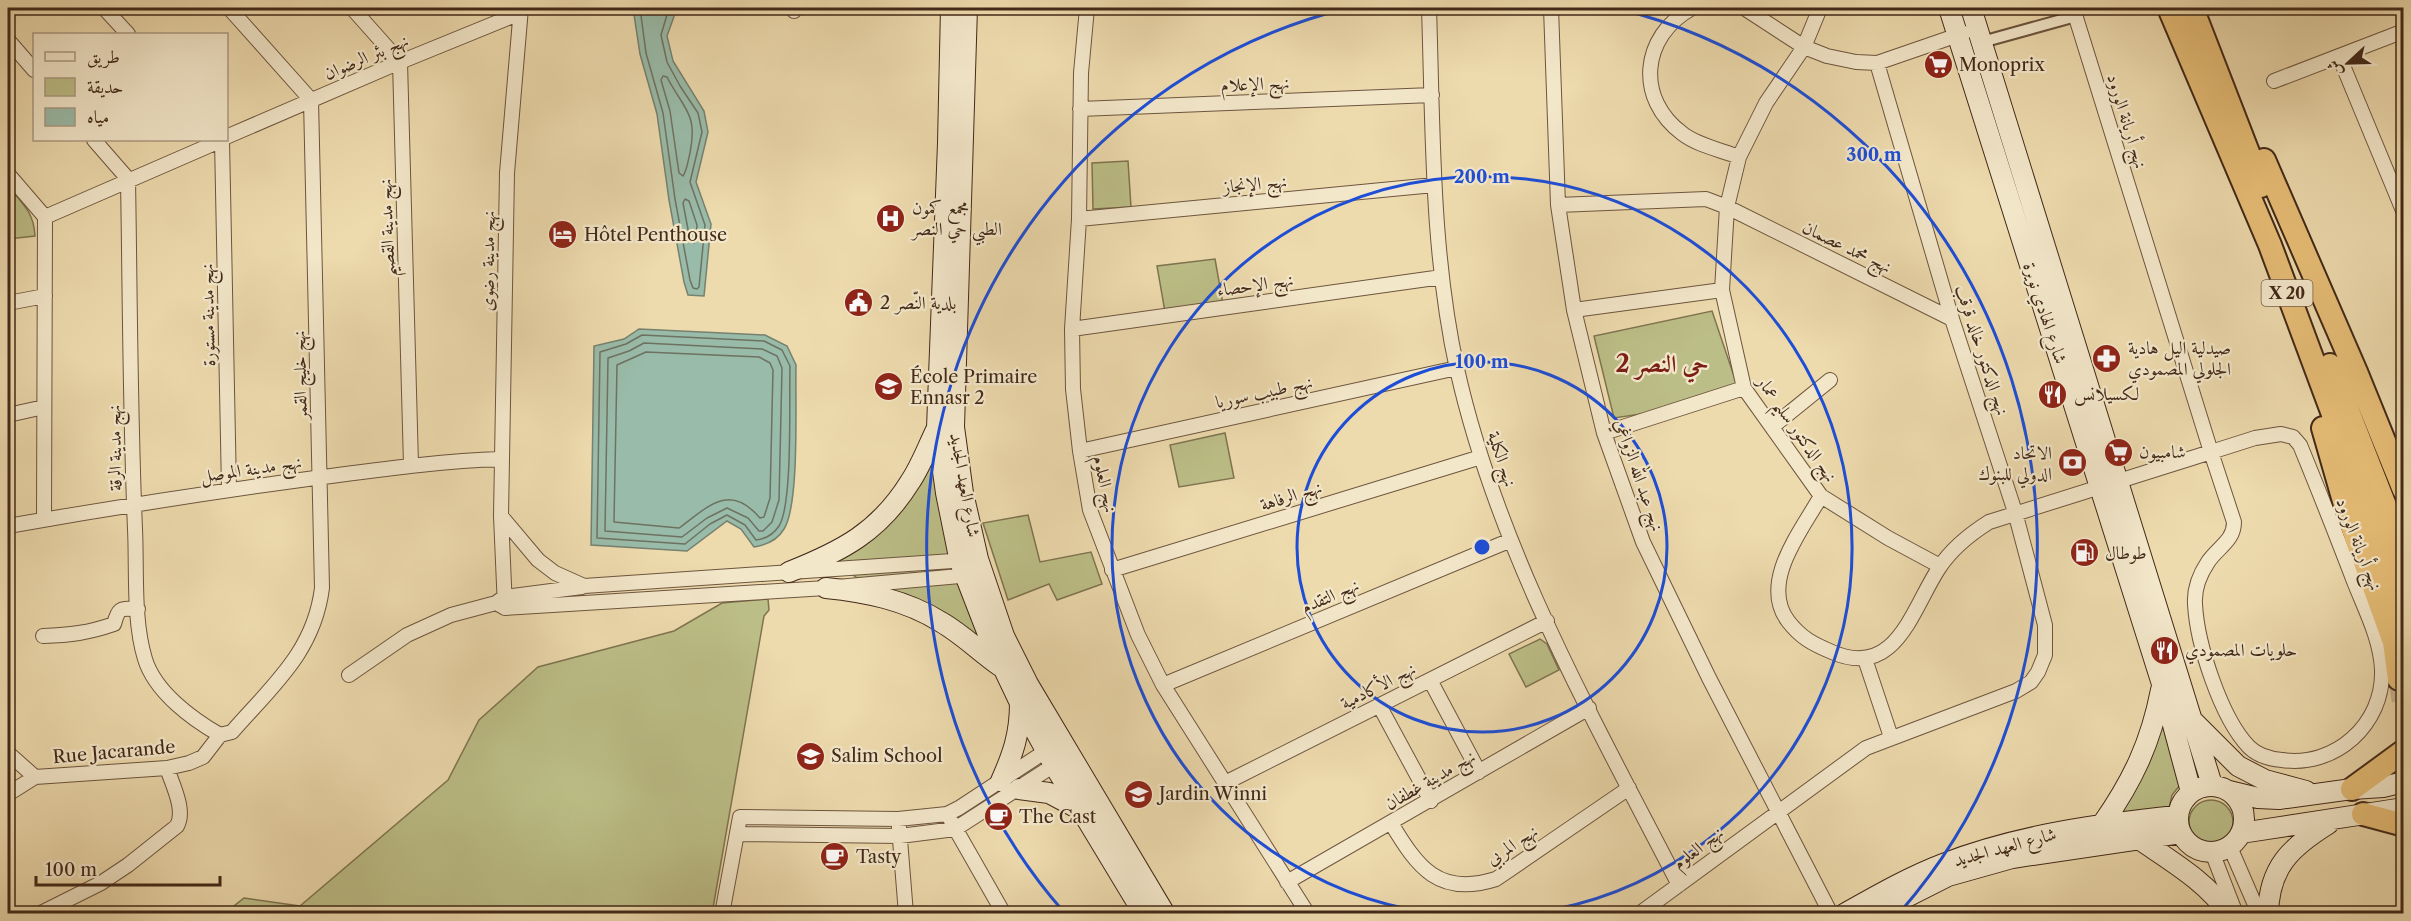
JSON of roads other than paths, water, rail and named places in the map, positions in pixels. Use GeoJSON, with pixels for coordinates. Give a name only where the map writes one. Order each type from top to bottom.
{"type":"FeatureCollection","features":[{"type":"Feature","properties":{"kind":"highway","name":"X 20"},"geometry":{"type":"LineString","coordinates":[[2169,8],[2270,245],[2403,604]]}},
{"type":"Feature","properties":{"kind":"highway","name":"X 20"},"geometry":{"type":"LineString","coordinates":[[2192,8],[2403,554]]}},
{"type":"Feature","properties":{"kind":"highway"},"geometry":{"type":"LineString","coordinates":[[2192,8],[2268,169],[2356,372],[2403,490]]}},
{"type":"Feature","properties":{"kind":"highway"},"geometry":{"type":"LineString","coordinates":[[2212,109],[2403,641]]}},
{"type":"Feature","properties":{"kind":"highway"},"geometry":{"type":"LineString","coordinates":[[2317,406],[2348,515],[2394,642],[2399,679]]}},
{"type":"Feature","properties":{"kind":"highway"},"geometry":{"type":"LineString","coordinates":[[2352,789],[2403,751]]}},
{"type":"Feature","properties":{"kind":"highway"},"geometry":{"type":"LineString","coordinates":[[2363,814],[2403,825]]}},
{"type":"Feature","properties":{"kind":"main road","name":"شارع العهد الجديد"},"geometry":{"type":"LineString","coordinates":[[951,8],[937,428],[946,493],[1004,669],[1020,703],[1058,753],[1165,914]]}},
{"type":"Feature","properties":{"kind":"main road","name":"شارع العهد الجديد"},"geometry":{"type":"LineString","coordinates":[[967,8],[954,427],[971,567],[1028,684],[1082,811],[1144,914]]}},
{"type":"Feature","properties":{"kind":"main road","name":"شارع الهادي نويرة"},"geometry":{"type":"LineString","coordinates":[[1949,8],[2108,483],[2191,719],[2220,788]]}},
{"type":"Feature","properties":{"kind":"main road","name":"شارع الهادي نويرة"},"geometry":{"type":"LineString","coordinates":[[1971,8],[2108,483],[2191,792]]}},
{"type":"Feature","properties":{"kind":"main road"},"geometry":{"type":"LineString","coordinates":[[789,572],[831,556],[863,537],[890,512],[912,481],[937,428]]}},
{"type":"Feature","properties":{"kind":"main road"},"geometry":{"type":"LineString","coordinates":[[826,588],[867,592],[918,610],[962,636],[1004,669]]}},
{"type":"Feature","properties":{"kind":"main road"},"geometry":{"type":"LineString","coordinates":[[2103,823],[2138,766],[2155,722],[2162,684]]}},
{"type":"Feature","properties":{"kind":"main road"},"geometry":{"type":"LineString","coordinates":[[1000,781],[1016,747],[1020,703]]}},
{"type":"Feature","properties":{"kind":"main road"},"geometry":{"type":"LineString","coordinates":[[2191,719],[2238,766],[2265,780],[2321,794]]}},
{"type":"Feature","properties":{"kind":"main road"},"geometry":{"type":"LineString","coordinates":[[2403,782],[2383,787],[2279,799],[2258,798],[2220,788],[2201,787],[2191,792],[2181,802],[2179,824],[2193,847],[2228,844],[2336,819],[2403,808]]}},
{"type":"Feature","properties":{"kind":"main road"},"geometry":{"type":"LineString","coordinates":[[2220,788],[2238,799],[2243,810],[2244,821],[2228,844]]}},
{"type":"Feature","properties":{"kind":"main road"},"geometry":{"type":"LineString","coordinates":[[1019,789],[1049,793],[1082,811]]}},
{"type":"Feature","properties":{"kind":"main road"},"geometry":{"type":"LineString","coordinates":[[2268,914],[2271,886],[2280,865],[2292,849],[2336,819]]}},
{"type":"Feature","properties":{"kind":"main road","name":"شارع العهد الجديد"},"geometry":{"type":"LineString","coordinates":[[1844,914],[1886,890],[1943,864],[2007,844],[2103,823],[2179,824]]}},
{"type":"Feature","properties":{"kind":"main road","name":"شارع العهد الجديد"},"geometry":{"type":"LineString","coordinates":[[1873,914],[1948,876],[2002,861],[2139,839],[2179,824]]}},
{"type":"Feature","properties":{"kind":"main road"},"geometry":{"type":"LineString","coordinates":[[2139,839],[2192,875],[2212,892],[2229,914]]}},
{"type":"Feature","properties":{"kind":"street"},"geometry":{"type":"LineString","coordinates":[[104,8],[127,33]]}},
{"type":"Feature","properties":{"kind":"street"},"geometry":{"type":"LineString","coordinates":[[230,8],[311,100]]}},
{"type":"Feature","properties":{"kind":"street"},"geometry":{"type":"LineString","coordinates":[[352,8],[400,62]]}},
{"type":"Feature","properties":{"kind":"street","name":"نهج العلوم"},"geometry":{"type":"LineString","coordinates":[[1088,8],[1080,109],[1079,219],[1072,328],[1073,389],[1090,510],[1138,635],[1163,685],[1227,782],[1308,914]]}},
{"type":"Feature","properties":{"kind":"street","name":"نهج الكلية"},"geometry":{"type":"LineString","coordinates":[[1429,8],[1434,185],[1442,278],[1457,368],[1481,457],[1511,540],[1546,621],[1679,885]]}},
{"type":"Feature","properties":{"kind":"street","name":"نهج عبد الله الزواغي"},"geometry":{"type":"LineString","coordinates":[[1551,8],[1558,205],[1574,310],[1604,433],[1643,543],[1831,914]]}},
{"type":"Feature","properties":{"kind":"street"},"geometry":{"type":"LineString","coordinates":[[1692,8],[1667,27],[1656,46],[1650,64],[1649,85],[1656,105],[1669,123],[1685,136],[1739,157]]}},
{"type":"Feature","properties":{"kind":"street"},"geometry":{"type":"LineString","coordinates":[[1744,8],[1804,47],[1827,56],[1856,62],[1877,63],[1957,35],[1980,35],[2074,12]]}},
{"type":"Feature","properties":{"kind":"street","name":"نهج الدكتور سليم عمار"},"geometry":{"type":"LineString","coordinates":[[1820,8],[1804,47],[1766,103],[1739,157],[1727,207],[1722,290],[1744,388],[1821,496],[1888,538],[1940,566]]}},
{"type":"Feature","properties":{"kind":"street","name":"نهج بئر الرضوان"},"geometry":{"type":"LineString","coordinates":[[228,136],[520,10]]}},
{"type":"Feature","properties":{"kind":"street","name":"نهج مدينة رضوى"},"geometry":{"type":"LineString","coordinates":[[502,603],[501,459],[508,145],[520,10]]}},
{"type":"Feature","properties":{"kind":"street","name":"نهج أريانة الورود"},"geometry":{"type":"LineString","coordinates":[[2074,12],[2211,452],[2234,522],[2234,531],[2208,561],[2195,589],[2194,604],[2198,628],[2216,690],[2232,724],[2249,747],[2270,759],[2308,761],[2327,755],[2346,744],[2365,727],[2375,710],[2380,693],[2382,669],[2375,634],[2300,445],[2293,437],[2282,434],[2255,438],[2211,452],[2108,483]]}},
{"type":"Feature","properties":{"kind":"street"},"geometry":{"type":"LineString","coordinates":[[2274,81],[2403,31]]}},
{"type":"Feature","properties":{"kind":"street"},"geometry":{"type":"LineString","coordinates":[[8,40],[33,69]]}},
{"type":"Feature","properties":{"kind":"street"},"geometry":{"type":"LineString","coordinates":[[2339,57],[2403,213]]}},
{"type":"Feature","properties":{"kind":"street","name":"نهج مدينة القصيم"},"geometry":{"type":"LineString","coordinates":[[400,62],[411,465]]}},
{"type":"Feature","properties":{"kind":"street","name":"نهج الدكتور خالد قرقب"},"geometry":{"type":"LineString","coordinates":[[1777,811],[1866,748],[2016,691],[2031,682],[2045,655],[2045,625],[2015,512],[1952,319],[1877,63]]}},
{"type":"Feature","properties":{"kind":"street","name":"نهج الإعلام"},"geometry":{"type":"LineString","coordinates":[[1080,109],[1432,94]]}},
{"type":"Feature","properties":{"kind":"street","name":"نهج خليج القمر"},"geometry":{"type":"LineString","coordinates":[[220,735],[232,732],[290,666],[312,631],[319,609],[322,588],[311,100]]}},
{"type":"Feature","properties":{"kind":"street"},"geometry":{"type":"LineString","coordinates":[[95,141],[128,180]]}},
{"type":"Feature","properties":{"kind":"street"},"geometry":{"type":"LineString","coordinates":[[45,217],[220,141]]}},
{"type":"Feature","properties":{"kind":"street","name":"نهج مدينة مستورة"},"geometry":{"type":"LineString","coordinates":[[222,141],[229,489]]}},
{"type":"Feature","properties":{"kind":"street"},"geometry":{"type":"LineString","coordinates":[[8,174],[45,217],[44,519]]}},
{"type":"Feature","properties":{"kind":"street","name":"نهج مدينة الرقة"},"geometry":{"type":"LineString","coordinates":[[128,180],[134,503],[139,630],[145,660],[154,680],[204,726],[220,735]]}},
{"type":"Feature","properties":{"kind":"street","name":"نهج الإنجاز"},"geometry":{"type":"LineString","coordinates":[[1079,219],[1434,185]]}},
{"type":"Feature","properties":{"kind":"street","name":"نهج محمد عصمان"},"geometry":{"type":"LineString","coordinates":[[1558,205],[1706,199],[1727,207],[1952,319]]}},
{"type":"Feature","properties":{"kind":"street","name":"نهج الإحصاء"},"geometry":{"type":"LineString","coordinates":[[1072,328],[1442,278]]}},
{"type":"Feature","properties":{"kind":"street"},"geometry":{"type":"LineString","coordinates":[[1574,310],[1722,290]]}},
{"type":"Feature","properties":{"kind":"street"},"geometry":{"type":"LineString","coordinates":[[8,303],[45,296]]}},
{"type":"Feature","properties":{"kind":"street"},"geometry":{"type":"LineString","coordinates":[[2403,357],[2403,364]]}},
{"type":"Feature","properties":{"kind":"street","name":"نهج طبيب سوريا"},"geometry":{"type":"LineString","coordinates":[[1080,451],[1457,368]]}},
{"type":"Feature","properties":{"kind":"street"},"geometry":{"type":"LineString","coordinates":[[1772,427],[1830,381]]}},
{"type":"Feature","properties":{"kind":"street"},"geometry":{"type":"LineString","coordinates":[[1604,433],[1744,388]]}},
{"type":"Feature","properties":{"kind":"street"},"geometry":{"type":"LineString","coordinates":[[8,415],[44,407]]}},
{"type":"Feature","properties":{"kind":"street","name":"نهج الرفاهة"},"geometry":{"type":"LineString","coordinates":[[1112,570],[1481,457]]}},
{"type":"Feature","properties":{"kind":"street","name":"نهج مدينة الموصل"},"geometry":{"type":"LineString","coordinates":[[8,526],[134,503],[229,489],[446,461],[501,459]]}},
{"type":"Feature","properties":{"kind":"street"},"geometry":{"type":"LineString","coordinates":[[1821,496],[1785,560],[1779,580],[1779,599],[1784,616],[1799,635],[1844,657],[1865,659],[1881,654],[1896,642],[1940,566],[1965,538],[1989,522],[2015,512],[2108,483]]}},
{"type":"Feature","properties":{"kind":"street"},"geometry":{"type":"LineString","coordinates":[[501,516],[538,560],[555,573],[584,586]]}},
{"type":"Feature","properties":{"kind":"street","name":"نهج التقدم"},"geometry":{"type":"LineString","coordinates":[[1163,685],[1511,540]]}},
{"type":"Feature","properties":{"kind":"street"},"geometry":{"type":"LineString","coordinates":[[349,675],[407,634],[451,615],[584,586],[789,572],[971,567]]}},
{"type":"Feature","properties":{"kind":"street"},"geometry":{"type":"LineString","coordinates":[[502,603],[826,588],[971,567]]}},
{"type":"Feature","properties":{"kind":"street"},"geometry":{"type":"LineString","coordinates":[[43,636],[82,634],[93,631],[114,624],[117,612],[121,609],[138,609]]}},
{"type":"Feature","properties":{"kind":"street","name":"نهج الأكادمية"},"geometry":{"type":"LineString","coordinates":[[1227,782],[1546,621]]}},
{"type":"Feature","properties":{"kind":"street"},"geometry":{"type":"LineString","coordinates":[[1865,659],[1891,737]]}},
{"type":"Feature","properties":{"kind":"street"},"geometry":{"type":"LineString","coordinates":[[1430,680],[1479,772]]}},
{"type":"Feature","properties":{"kind":"street"},"geometry":{"type":"LineString","coordinates":[[1379,705],[1431,801]]}},
{"type":"Feature","properties":{"kind":"street","name":"نهج مدينة غطفان"},"geometry":{"type":"LineString","coordinates":[[1287,882],[1589,708]]}},
{"type":"Feature","properties":{"kind":"street","name":"Rue Jacarande"},"geometry":{"type":"LineString","coordinates":[[35,777],[167,768],[203,757],[220,735]]}},
{"type":"Feature","properties":{"kind":"street"},"geometry":{"type":"LineString","coordinates":[[8,753],[35,777],[8,795]]}},
{"type":"Feature","properties":{"kind":"street"},"geometry":{"type":"LineString","coordinates":[[722,914],[740,817],[898,819],[947,814],[1000,781],[1058,753]]}},
{"type":"Feature","properties":{"kind":"street"},"geometry":{"type":"LineString","coordinates":[[737,834],[900,836],[955,830],[1019,789],[1058,753]]}},
{"type":"Feature","properties":{"kind":"street"},"geometry":{"type":"LineString","coordinates":[[39,914],[101,883],[128,865],[177,826],[181,819],[180,811],[167,768]]}},
{"type":"Feature","properties":{"kind":"street","name":"نهج المربي"},"geometry":{"type":"LineString","coordinates":[[1390,823],[1410,855],[1425,871],[1443,880],[1464,886],[1479,884],[1496,879],[1629,788]]}},
{"type":"Feature","properties":{"kind":"street","name":"نهج العلوم"},"geometry":{"type":"LineString","coordinates":[[1639,914],[1777,811]]}},
{"type":"Feature","properties":{"kind":"street"},"geometry":{"type":"LineString","coordinates":[[947,814],[1004,914]]}},
{"type":"Feature","properties":{"kind":"street"},"geometry":{"type":"LineString","coordinates":[[898,819],[906,914]]}},
{"type":"Feature","properties":{"kind":"street"},"geometry":{"type":"LineString","coordinates":[[2228,844],[2236,914]]}},
{"type":"Feature","properties":{"kind":"street"},"geometry":{"type":"LineString","coordinates":[[2228,844],[2259,914]]}},
{"type":"Feature","properties":{"kind":"water"},"geometry":{"type":"Polygon","coordinates":[[[633,8],[677,8],[667,36],[673,61],[704,111],[708,132],[696,182],[711,224],[704,296],[688,295],[684,282],[657,114],[640,54],[633,8]]]}},
{"type":"Feature","properties":{"kind":"water"},"geometry":{"type":"Polygon","coordinates":[[[639,329],[765,335],[787,346],[796,365],[795,475],[789,516],[784,529],[767,544],[754,547],[741,529],[727,521],[687,551],[591,545],[594,346],[624,339],[639,329]]]}},
{"type":"Feature","properties":{"kind":"tunnel"},"geometry":{"type":"LineString","coordinates":[[2399,679],[2404,708]]}},
{"type":"Feature","properties":{"kind":"place","name":"Monoprix"},"geometry":{"type":"Point","coordinates":[1938,65]}},
{"type":"Feature","properties":{"kind":"place","name":"مجمع كمون الطبي حي النصر"},"geometry":{"type":"Point","coordinates":[891,218]}},
{"type":"Feature","properties":{"kind":"place","name":"Hôtel Penthouse"},"geometry":{"type":"Point","coordinates":[563,235]}},
{"type":"Feature","properties":{"kind":"place","name":"بلدية النّصر 2"},"geometry":{"type":"Point","coordinates":[859,303]}},
{"type":"Feature","properties":{"kind":"place","name":"صيدلية اليل هادية الجلولي المصمودي"},"geometry":{"type":"Point","coordinates":[2107,358]}},
{"type":"Feature","properties":{"kind":"place","name":"École Primaire Ennasr 2"},"geometry":{"type":"Point","coordinates":[889,387]}},
{"type":"Feature","properties":{"kind":"place","name":"لكسيلانس"},"geometry":{"type":"Point","coordinates":[2053,394]}},
{"type":"Feature","properties":{"kind":"place","name":"شامبيون"},"geometry":{"type":"Point","coordinates":[2118,452]}},
{"type":"Feature","properties":{"kind":"place","name":"الاتحاد الدولي للبنوك"},"geometry":{"type":"Point","coordinates":[2073,463]}},
{"type":"Feature","properties":{"kind":"place","name":"طوطال"},"geometry":{"type":"Point","coordinates":[2084,553]}},
{"type":"Feature","properties":{"kind":"place","name":"حلويات المصمودي"},"geometry":{"type":"Point","coordinates":[2164,650]}},
{"type":"Feature","properties":{"kind":"place","name":"Salim School"},"geometry":{"type":"Point","coordinates":[810,756]}},
{"type":"Feature","properties":{"kind":"place","name":"Jardin Winni"},"geometry":{"type":"Point","coordinates":[1138,794]}},
{"type":"Feature","properties":{"kind":"place","name":"The Cast"},"geometry":{"type":"Point","coordinates":[998,817]}},
{"type":"Feature","properties":{"kind":"place","name":"Tasty"},"geometry":{"type":"Point","coordinates":[835,857]}},
{"type":"Feature","properties":{"kind":"district","name":"حي النصر 2"},"geometry":{"type":"Point","coordinates":[1662,364]}}]}
